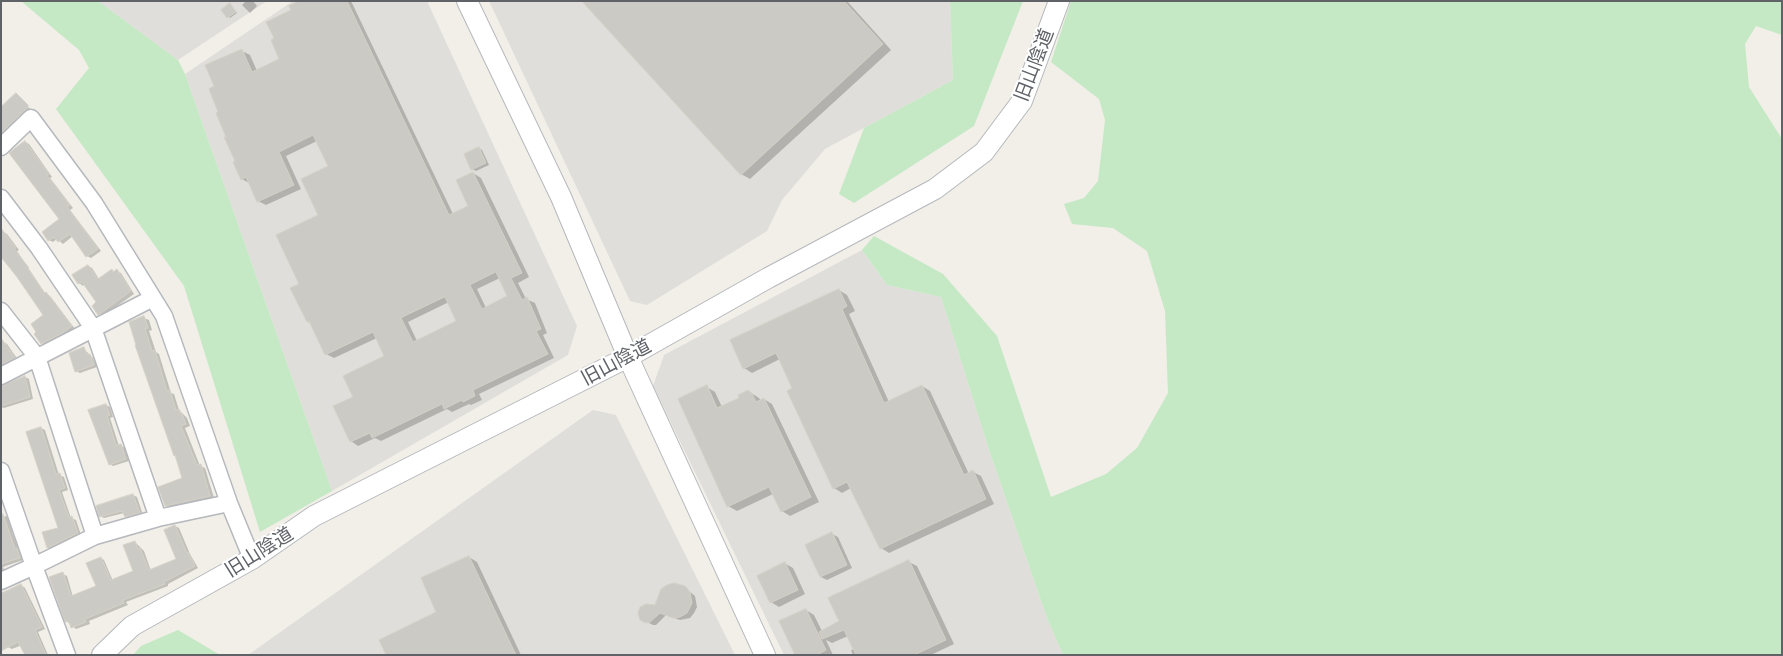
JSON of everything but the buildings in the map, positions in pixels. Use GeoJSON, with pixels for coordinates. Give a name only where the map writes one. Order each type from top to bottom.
{"type":"FeatureCollection","features":[{"type":"Feature","properties":{"kind":"street"},"geometry":{"type":"LineString","coordinates":[[467,1],[562,196],[628,357],[765,655]]}},
{"type":"Feature","properties":{"kind":"street","name":"旧山陰道"},"geometry":{"type":"LineString","coordinates":[[102,655],[132,626],[252,559],[314,516],[628,357],[768,278],[935,189],[984,152],[1022,101],[1059,1]]}},
{"type":"Feature","properties":{"kind":"street"},"geometry":{"type":"LineString","coordinates":[[1,147],[31,118],[94,202],[164,316],[230,504],[252,559]]}},
{"type":"Feature","properties":{"kind":"street"},"geometry":{"type":"LineString","coordinates":[[1,198],[39,248],[93,328],[158,518]]}},
{"type":"Feature","properties":{"kind":"street"},"geometry":{"type":"LineString","coordinates":[[1,376],[153,298]]}},
{"type":"Feature","properties":{"kind":"street"},"geometry":{"type":"LineString","coordinates":[[1,311],[37,357],[94,536]]}},
{"type":"Feature","properties":{"kind":"street"},"geometry":{"type":"LineString","coordinates":[[1,471],[67,655]]}},
{"type":"Feature","properties":{"kind":"street"},"geometry":{"type":"LineString","coordinates":[[1,581],[94,536],[158,518],[230,504]]}},
{"type":"Feature","properties":{"kind":"shaded area"},"geometry":{"type":"Polygon","coordinates":[[[98,1],[267,1],[178,60],[98,1]]]}},
{"type":"Feature","properties":{"kind":"shaded area"},"geometry":{"type":"Polygon","coordinates":[[[293,1],[427,1],[577,326],[568,355],[332,491],[185,74],[293,1]]]}},
{"type":"Feature","properties":{"kind":"shaded area"},"geometry":{"type":"Polygon","coordinates":[[[489,1],[950,1],[953,80],[825,149],[782,200],[767,231],[647,305],[630,301],[489,1]]]}},
{"type":"Feature","properties":{"kind":"shaded area"},"geometry":{"type":"Polygon","coordinates":[[[862,250],[887,285],[941,297],[989,450],[1047,618],[1063,655],[784,655],[653,386],[664,355],[862,250]]]}},
{"type":"Feature","properties":{"kind":"shaded area"},"geometry":{"type":"Polygon","coordinates":[[[593,410],[616,415],[735,655],[248,655],[593,410]]]}},
{"type":"Feature","properties":{"kind":"green space"},"geometry":{"type":"Polygon","coordinates":[[[21,1],[98,1],[178,60],[185,74],[332,491],[260,532],[184,286],[56,109],[89,68],[79,50],[21,1]]]}},
{"type":"Feature","properties":{"kind":"green space"},"geometry":{"type":"Polygon","coordinates":[[[950,1],[1023,1],[974,126],[854,203],[839,194],[864,128],[953,80],[950,1]]]}},
{"type":"Feature","properties":{"kind":"green space"},"geometry":{"type":"Polygon","coordinates":[[[1071,1],[1782,1],[1782,35],[1756,26],[1745,44],[1749,87],[1782,139],[1782,655],[1063,655],[1047,618],[989,450],[941,297],[887,285],[862,250],[874,236],[943,274],[997,336],[1051,497],[1106,474],[1137,448],[1168,393],[1165,311],[1147,251],[1113,228],[1072,224],[1064,204],[1084,198],[1098,181],[1105,120],[1099,99],[1051,62],[1071,1]]]}},
{"type":"Feature","properties":{"kind":"green space"},"geometry":{"type":"Polygon","coordinates":[[[178,630],[220,655],[133,655],[141,646],[178,630]]]}}]}
